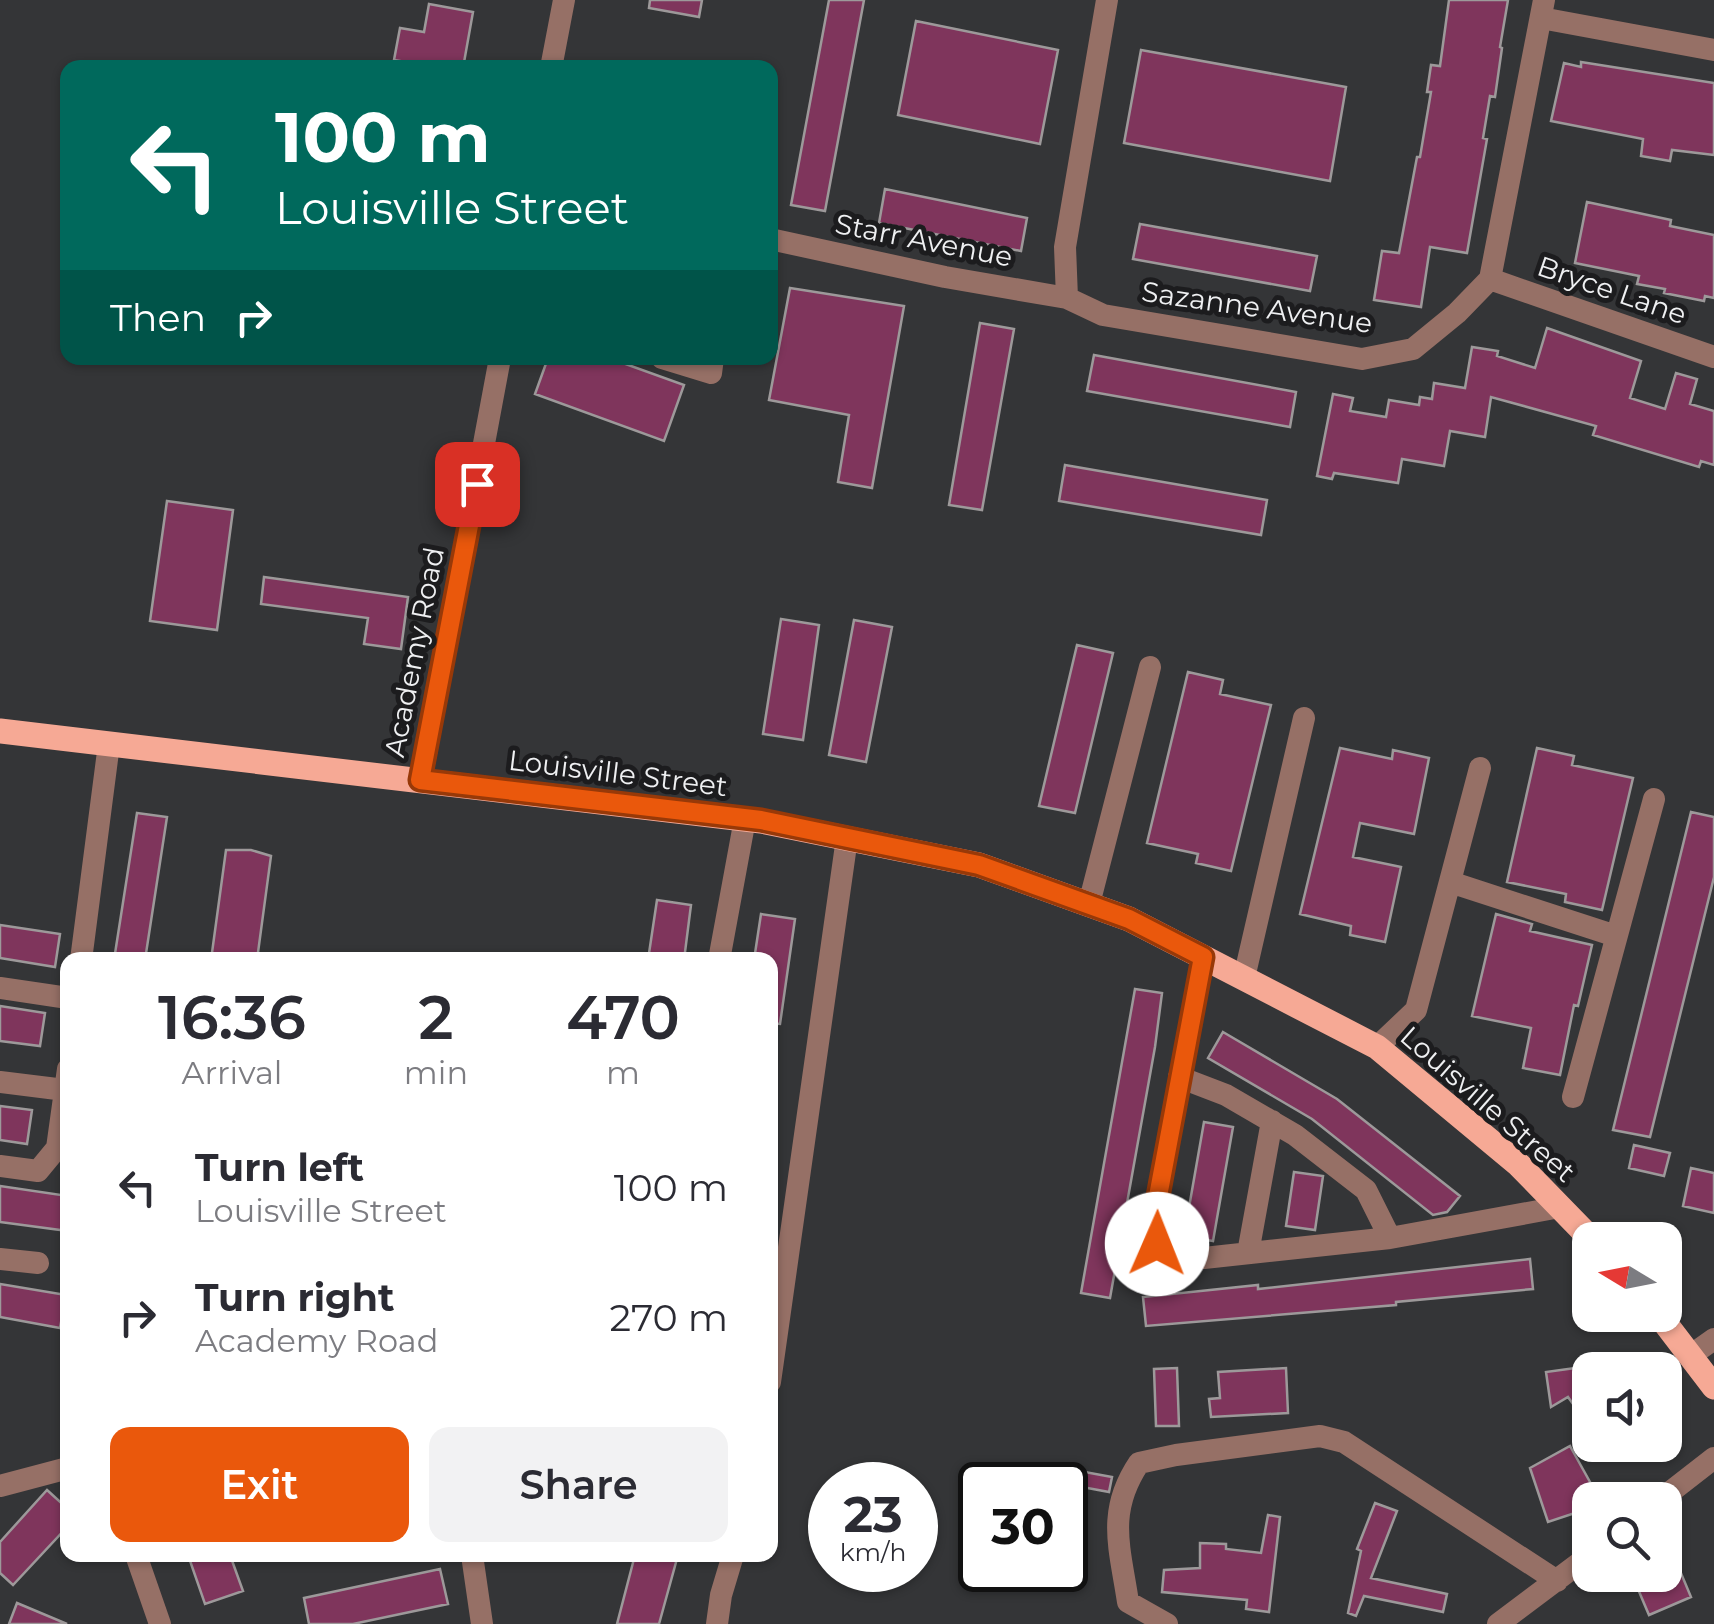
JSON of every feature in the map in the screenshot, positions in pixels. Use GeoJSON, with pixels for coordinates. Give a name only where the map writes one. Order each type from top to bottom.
{"type":"FeatureCollection","features":[{"type":"Feature","properties":{"kind":"main road","name":"Louisville Street"},"geometry":{"type":"LineString","coordinates":[[0,731],[745,818],[979,865],[1129,919],[1378,1046],[1519,1165],[1575,1222]]}},
{"type":"Feature","properties":{"kind":"main road"},"geometry":{"type":"LineString","coordinates":[[1672,1332],[1714,1387]]}},
{"type":"Feature","properties":{"kind":"street"},"geometry":{"type":"LineString","coordinates":[[553,60],[564,0]]}},
{"type":"Feature","properties":{"kind":"street"},"geometry":{"type":"LineString","coordinates":[[1067,298],[1064,247],[1107,0]]}},
{"type":"Feature","properties":{"kind":"street"},"geometry":{"type":"LineString","coordinates":[[1490,279],[1542,9],[1714,50]]}},
{"type":"Feature","properties":{"kind":"street","name":"Starr Avenue"},"geometry":{"type":"LineString","coordinates":[[778,242],[1067,298]]}},
{"type":"Feature","properties":{"kind":"street","name":"Sazanne Avenue"},"geometry":{"type":"LineString","coordinates":[[1067,298],[1102,316],[1362,359],[1413,349],[1457,314],[1490,279]]}},
{"type":"Feature","properties":{"kind":"street","name":"Bryce Lane"},"geometry":{"type":"LineString","coordinates":[[1490,279],[1714,357]]}},
{"type":"Feature","properties":{"kind":"street","name":"Academy Road"},"geometry":{"type":"LineString","coordinates":[[420,780],[499,365]]}},
{"type":"Feature","properties":{"kind":"street"},"geometry":{"type":"LineString","coordinates":[[684,365],[710,373],[712,365]]}},
{"type":"Feature","properties":{"kind":"street"},"geometry":{"type":"LineString","coordinates":[[1089,904],[1150,667]]}},
{"type":"Feature","properties":{"kind":"street"},"geometry":{"type":"LineString","coordinates":[[1244,978],[1304,718]]}},
{"type":"Feature","properties":{"kind":"street"},"geometry":{"type":"LineString","coordinates":[[83,952],[109,744]]}},
{"type":"Feature","properties":{"kind":"street"},"geometry":{"type":"LineString","coordinates":[[1378,1046],[1416,1010],[1480,768]]}},
{"type":"Feature","properties":{"kind":"street"},"geometry":{"type":"LineString","coordinates":[[1573,1097],[1654,799]]}},
{"type":"Feature","properties":{"kind":"street"},"geometry":{"type":"LineString","coordinates":[[720,952],[745,818]]}},
{"type":"Feature","properties":{"kind":"street"},"geometry":{"type":"LineString","coordinates":[[778,1325],[847,838]]}},
{"type":"Feature","properties":{"kind":"street"},"geometry":{"type":"LineString","coordinates":[[1450,882],[1616,936]]}},
{"type":"Feature","properties":{"kind":"street"},"geometry":{"type":"LineString","coordinates":[[1203,957],[1153,1223],[1157,1244],[1168,1254],[1204,1258],[1390,1238],[1560,1206]]}},
{"type":"Feature","properties":{"kind":"street"},"geometry":{"type":"LineString","coordinates":[[0,988],[60,997]]}},
{"type":"Feature","properties":{"kind":"street"},"geometry":{"type":"LineString","coordinates":[[1178,1078],[1226,1095],[1295,1135],[1366,1190],[1390,1238]]}},
{"type":"Feature","properties":{"kind":"street"},"geometry":{"type":"LineString","coordinates":[[0,1082],[60,1080]]}},
{"type":"Feature","properties":{"kind":"street"},"geometry":{"type":"LineString","coordinates":[[1248,1253],[1272,1121]]}},
{"type":"Feature","properties":{"kind":"street"},"geometry":{"type":"LineString","coordinates":[[0,1166],[38,1171],[58,1148],[60,1131]]}},
{"type":"Feature","properties":{"kind":"street"},"geometry":{"type":"LineString","coordinates":[[0,1259],[38,1263]]}},
{"type":"Feature","properties":{"kind":"street"},"geometry":{"type":"LineString","coordinates":[[1690,1356],[1714,1339]]}},
{"type":"Feature","properties":{"kind":"street"},"geometry":{"type":"LineString","coordinates":[[1167,1624],[1128,1602],[1116,1525],[1123,1487],[1139,1463],[1320,1436],[1344,1442],[1557,1581]]}},
{"type":"Feature","properties":{"kind":"street"},"geometry":{"type":"LineString","coordinates":[[1682,1483],[1714,1458]]}},
{"type":"Feature","properties":{"kind":"street"},"geometry":{"type":"LineString","coordinates":[[0,1486],[60,1470]]}},
{"type":"Feature","properties":{"kind":"street"},"geometry":{"type":"LineString","coordinates":[[138,1562],[160,1624]]}},
{"type":"Feature","properties":{"kind":"street"},"geometry":{"type":"LineString","coordinates":[[473,1562],[482,1624]]}},
{"type":"Feature","properties":{"kind":"street"},"geometry":{"type":"LineString","coordinates":[[717,1624],[731,1562]]}},
{"type":"Feature","properties":{"kind":"street"},"geometry":{"type":"LineString","coordinates":[[1498,1624],[1572,1570]]}},
{"type":"Feature","properties":{"kind":"building"},"geometry":{"type":"Polygon","coordinates":[[[650,0],[702,0],[699,17],[649,8],[650,0]]]}},
{"type":"Feature","properties":{"kind":"building"},"geometry":{"type":"Polygon","coordinates":[[[829,0],[864,0],[825,211],[791,205],[829,0]]]}},
{"type":"Feature","properties":{"kind":"building"},"geometry":{"type":"Polygon","coordinates":[[[1449,0],[1508,0],[1467,253],[1430,247],[1421,307],[1374,300],[1382,251],[1399,253],[1420,157],[1431,92],[1427,92],[1431,65],[1440,66],[1449,0]]]}},
{"type":"Feature","properties":{"kind":"building"},"geometry":{"type":"Polygon","coordinates":[[[429,4],[473,12],[464,60],[394,60],[400,28],[424,32],[429,4]]]}},
{"type":"Feature","properties":{"kind":"building"},"geometry":{"type":"Polygon","coordinates":[[[916,21],[1058,50],[1040,144],[898,115],[916,21]]]}},
{"type":"Feature","properties":{"kind":"building"},"geometry":{"type":"Polygon","coordinates":[[[1141,50],[1346,87],[1330,181],[1124,143],[1141,50]]]}},
{"type":"Feature","properties":{"kind":"building"},"geometry":{"type":"Polygon","coordinates":[[[1581,62],[1714,83],[1714,155],[1672,150],[1670,161],[1641,156],[1643,139],[1551,121],[1564,63],[1581,67],[1581,62]]]}},
{"type":"Feature","properties":{"kind":"building"},"geometry":{"type":"Polygon","coordinates":[[[885,189],[1027,218],[1021,251],[879,223],[885,189]]]}},
{"type":"Feature","properties":{"kind":"building"},"geometry":{"type":"Polygon","coordinates":[[[1587,202],[1671,220],[1670,226],[1714,235],[1714,298],[1705,296],[1704,301],[1664,293],[1665,289],[1637,284],[1639,276],[1575,263],[1587,202]]]}},
{"type":"Feature","properties":{"kind":"building"},"geometry":{"type":"Polygon","coordinates":[[[1140,224],[1317,256],[1310,291],[1133,259],[1140,224]]]}},
{"type":"Feature","properties":{"kind":"building"},"geometry":{"type":"Polygon","coordinates":[[[790,288],[904,306],[872,488],[838,482],[849,415],[769,400],[790,288]]]}},
{"type":"Feature","properties":{"kind":"building"},"geometry":{"type":"Polygon","coordinates":[[[980,323],[1014,329],[982,510],[949,505],[980,323]]]}},
{"type":"Feature","properties":{"kind":"building"},"geometry":{"type":"Polygon","coordinates":[[[1547,328],[1641,361],[1630,398],[1665,409],[1676,373],[1697,379],[1690,404],[1714,411],[1714,465],[1701,461],[1699,467],[1593,435],[1596,426],[1491,397],[1485,437],[1450,431],[1444,466],[1402,459],[1398,483],[1334,473],[1332,479],[1317,476],[1333,394],[1353,398],[1350,411],[1386,417],[1389,400],[1419,405],[1420,397],[1432,399],[1434,383],[1465,388],[1472,347],[1498,351],[1497,356],[1535,368],[1547,328]]]}},
{"type":"Feature","properties":{"kind":"building"},"geometry":{"type":"Polygon","coordinates":[[[1094,355],[1296,392],[1290,427],[1087,391],[1094,355]]]}},
{"type":"Feature","properties":{"kind":"building"},"geometry":{"type":"Polygon","coordinates":[[[545,365],[628,365],[684,385],[664,441],[535,394],[545,365]]]}},
{"type":"Feature","properties":{"kind":"building"},"geometry":{"type":"Polygon","coordinates":[[[1065,465],[1267,500],[1261,535],[1059,501],[1065,465]]]}},
{"type":"Feature","properties":{"kind":"building"},"geometry":{"type":"Polygon","coordinates":[[[167,501],[233,510],[217,630],[150,621],[167,501]]]}},
{"type":"Feature","properties":{"kind":"building"},"geometry":{"type":"Polygon","coordinates":[[[264,577],[408,597],[401,649],[364,644],[368,618],[261,604],[264,577]]]}},
{"type":"Feature","properties":{"kind":"building"},"geometry":{"type":"Polygon","coordinates":[[[781,619],[819,625],[803,740],[763,734],[781,619]]]}},
{"type":"Feature","properties":{"kind":"building"},"geometry":{"type":"Polygon","coordinates":[[[854,620],[892,627],[866,762],[829,755],[854,620]]]}},
{"type":"Feature","properties":{"kind":"building"},"geometry":{"type":"Polygon","coordinates":[[[1077,645],[1113,653],[1075,813],[1039,806],[1077,645]]]}},
{"type":"Feature","properties":{"kind":"building"},"geometry":{"type":"Polygon","coordinates":[[[1188,672],[1223,680],[1220,694],[1271,705],[1231,871],[1196,863],[1198,854],[1147,843],[1188,672]]]}},
{"type":"Feature","properties":{"kind":"building"},"geometry":{"type":"Polygon","coordinates":[[[1340,748],[1392,759],[1393,750],[1429,758],[1414,834],[1360,823],[1353,857],[1401,867],[1385,942],[1350,935],[1351,926],[1300,914],[1340,748]]]}},
{"type":"Feature","properties":{"kind":"building"},"geometry":{"type":"Polygon","coordinates":[[[1537,748],[1574,756],[1572,765],[1633,778],[1602,910],[1565,902],[1566,894],[1507,882],[1537,748]]]}},
{"type":"Feature","properties":{"kind":"building"},"geometry":{"type":"Polygon","coordinates":[[[1691,812],[1714,817],[1714,877],[1650,1137],[1613,1130],[1691,812]]]}},
{"type":"Feature","properties":{"kind":"building"},"geometry":{"type":"Polygon","coordinates":[[[137,813],[167,817],[146,952],[115,952],[137,813]]]}},
{"type":"Feature","properties":{"kind":"building"},"geometry":{"type":"Polygon","coordinates":[[[226,850],[251,850],[271,856],[258,952],[212,952],[226,850]]]}},
{"type":"Feature","properties":{"kind":"building"},"geometry":{"type":"Polygon","coordinates":[[[657,900],[691,905],[685,952],[649,952],[657,900]]]}},
{"type":"Feature","properties":{"kind":"building"},"geometry":{"type":"Polygon","coordinates":[[[761,914],[795,919],[780,1024],[778,952],[755,952],[761,914]]]}},
{"type":"Feature","properties":{"kind":"building"},"geometry":{"type":"Polygon","coordinates":[[[1496,914],[1532,924],[1530,931],[1592,945],[1578,1006],[1574,1005],[1560,1075],[1523,1068],[1531,1028],[1472,1016],[1496,914]]]}},
{"type":"Feature","properties":{"kind":"building"},"geometry":{"type":"Polygon","coordinates":[[[0,925],[60,934],[55,967],[0,958],[0,925]]]}},
{"type":"Feature","properties":{"kind":"building"},"geometry":{"type":"Polygon","coordinates":[[[1135,989],[1162,993],[1110,1298],[1081,1293],[1135,989]]]}},
{"type":"Feature","properties":{"kind":"building"},"geometry":{"type":"Polygon","coordinates":[[[0,1006],[45,1013],[40,1046],[0,1041],[0,1006]]]}},
{"type":"Feature","properties":{"kind":"building"},"geometry":{"type":"Polygon","coordinates":[[[1223,1032],[1337,1099],[1460,1196],[1447,1212],[1433,1215],[1312,1119],[1208,1058],[1223,1032]]]}},
{"type":"Feature","properties":{"kind":"building"},"geometry":{"type":"Polygon","coordinates":[[[0,1106],[32,1110],[27,1144],[0,1140],[0,1106]]]}},
{"type":"Feature","properties":{"kind":"building"},"geometry":{"type":"Polygon","coordinates":[[[1204,1122],[1233,1127],[1213,1241],[1184,1236],[1204,1122]]]}},
{"type":"Feature","properties":{"kind":"building"},"geometry":{"type":"Polygon","coordinates":[[[1634,1145],[1670,1153],[1664,1176],[1629,1168],[1634,1145]]]}},
{"type":"Feature","properties":{"kind":"building"},"geometry":{"type":"Polygon","coordinates":[[[1691,1168],[1714,1173],[1714,1213],[1683,1206],[1691,1168]]]}},
{"type":"Feature","properties":{"kind":"building"},"geometry":{"type":"Polygon","coordinates":[[[1294,1172],[1323,1176],[1315,1230],[1286,1226],[1294,1172]]]}},
{"type":"Feature","properties":{"kind":"building"},"geometry":{"type":"Polygon","coordinates":[[[0,1186],[60,1195],[60,1230],[0,1222],[0,1186]]]}},
{"type":"Feature","properties":{"kind":"building"},"geometry":{"type":"Polygon","coordinates":[[[1530,1259],[1533,1289],[1146,1326],[1143,1297],[1258,1285],[1258,1289],[1530,1259]]]}},
{"type":"Feature","properties":{"kind":"building"},"geometry":{"type":"Polygon","coordinates":[[[0,1284],[60,1294],[60,1328],[0,1317],[0,1284]]]}},
{"type":"Feature","properties":{"kind":"building"},"geometry":{"type":"Polygon","coordinates":[[[1177,1368],[1179,1426],[1156,1426],[1154,1369],[1177,1368]]]}},
{"type":"Feature","properties":{"kind":"building"},"geometry":{"type":"Polygon","coordinates":[[[1286,1368],[1288,1413],[1211,1417],[1209,1399],[1220,1398],[1218,1372],[1286,1368]]]}},
{"type":"Feature","properties":{"kind":"building"},"geometry":{"type":"Polygon","coordinates":[[[1572,1368],[1572,1403],[1568,1397],[1551,1407],[1546,1372],[1572,1368]]]}},
{"type":"Feature","properties":{"kind":"building"},"geometry":{"type":"Polygon","coordinates":[[[1570,1446],[1572,1462],[1579,1462],[1590,1482],[1572,1482],[1572,1514],[1548,1522],[1530,1468],[1570,1446]]]}},
{"type":"Feature","properties":{"kind":"building"},"geometry":{"type":"Polygon","coordinates":[[[1088,1473],[1112,1477],[1109,1492],[1088,1488],[1088,1473]]]}},
{"type":"Feature","properties":{"kind":"building"},"geometry":{"type":"Polygon","coordinates":[[[47,1490],[60,1502],[60,1535],[13,1585],[0,1573],[0,1542],[47,1490]]]}},
{"type":"Feature","properties":{"kind":"building"},"geometry":{"type":"Polygon","coordinates":[[[1375,1503],[1397,1511],[1371,1578],[1447,1594],[1443,1612],[1364,1596],[1356,1616],[1348,1613],[1361,1551],[1357,1549],[1375,1503]]]}},
{"type":"Feature","properties":{"kind":"building"},"geometry":{"type":"Polygon","coordinates":[[[1268,1515],[1280,1517],[1269,1612],[1246,1609],[1247,1600],[1162,1592],[1164,1570],[1200,1568],[1200,1543],[1226,1544],[1226,1549],[1261,1553],[1268,1515]]]}},
{"type":"Feature","properties":{"kind":"building"},"geometry":{"type":"Polygon","coordinates":[[[190,1562],[233,1562],[243,1591],[205,1604],[190,1562]]]}},
{"type":"Feature","properties":{"kind":"building"},"geometry":{"type":"Polygon","coordinates":[[[633,1562],[676,1562],[659,1624],[617,1624],[633,1562]]]}},
{"type":"Feature","properties":{"kind":"building"},"geometry":{"type":"Polygon","coordinates":[[[440,1569],[448,1604],[353,1624],[309,1624],[304,1598],[440,1569]]]}},
{"type":"Feature","properties":{"kind":"building"},"geometry":{"type":"Polygon","coordinates":[[[1682,1576],[1691,1597],[1649,1615],[1639,1592],[1682,1592],[1682,1576]]]}},
{"type":"Feature","properties":{"kind":"building"},"geometry":{"type":"Polygon","coordinates":[[[17,1603],[67,1624],[9,1624],[17,1603]]]}},
{"type":"Feature","properties":{"kind":"route"},"geometry":{"type":"LineString","coordinates":[[477,484],[420,780],[761,820],[979,865],[1129,919],[1203,957],[1153,1223],[1157,1244]]}}]}
